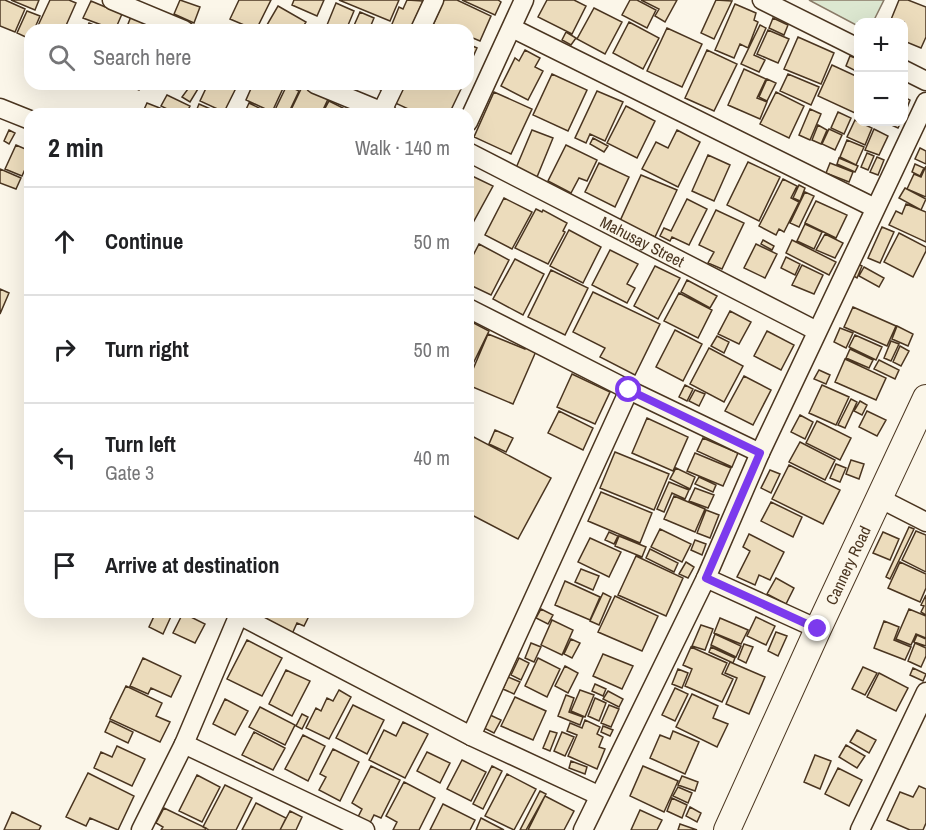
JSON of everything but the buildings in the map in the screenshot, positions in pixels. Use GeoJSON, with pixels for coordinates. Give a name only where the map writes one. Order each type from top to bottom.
{"type":"FeatureCollection","features":[{"type":"Feature","properties":{"kind":"main road","name":"Cannery Road"},"geometry":{"type":"LineString","coordinates":[[727,830],[926,398]]}},
{"type":"Feature","properties":{"kind":"street"},"geometry":{"type":"LineString","coordinates":[[112,0],[170,24]]}},
{"type":"Feature","properties":{"kind":"street"},"geometry":{"type":"LineString","coordinates":[[423,24],[434,0]]}},
{"type":"Feature","properties":{"kind":"street"},"geometry":{"type":"LineString","coordinates":[[474,109],[524,0]]}},
{"type":"Feature","properties":{"kind":"street"},"geometry":{"type":"LineString","coordinates":[[762,0],[854,46]]}},
{"type":"Feature","properties":{"kind":"street"},"geometry":{"type":"LineString","coordinates":[[512,28],[875,208]]}},
{"type":"Feature","properties":{"kind":"street"},"geometry":{"type":"LineString","coordinates":[[907,72],[926,81]]}},
{"type":"Feature","properties":{"kind":"street"},"geometry":{"type":"LineString","coordinates":[[329,90],[373,108]]}},
{"type":"Feature","properties":{"kind":"street"},"geometry":{"type":"LineString","coordinates":[[387,108],[393,90]]}},
{"type":"Feature","properties":{"kind":"street"},"geometry":{"type":"LineString","coordinates":[[583,830],[598,795],[706,578],[760,453],[926,102]]}},
{"type":"Feature","properties":{"kind":"street"},"geometry":{"type":"LineString","coordinates":[[0,108],[24,118]]}},
{"type":"Feature","properties":{"kind":"street","name":"Mahusay Street"},"geometry":{"type":"LineString","coordinates":[[474,155],[817,331]]}},
{"type":"Feature","properties":{"kind":"street"},"geometry":{"type":"LineString","coordinates":[[474,311],[629,390],[760,453]]}},
{"type":"Feature","properties":{"kind":"street"},"geometry":{"type":"LineString","coordinates":[[471,736],[629,390]]}},
{"type":"Feature","properties":{"kind":"street"},"geometry":{"type":"LineString","coordinates":[[879,498],[926,522]]}},
{"type":"Feature","properties":{"kind":"street"},"geometry":{"type":"LineString","coordinates":[[706,578],[818,629]]}},
{"type":"Feature","properties":{"kind":"street"},"geometry":{"type":"LineString","coordinates":[[141,830],[184,744],[237,618]]}},
{"type":"Feature","properties":{"kind":"street"},"geometry":{"type":"LineString","coordinates":[[247,618],[471,736],[598,795]]}},
{"type":"Feature","properties":{"kind":"street"},"geometry":{"type":"LineString","coordinates":[[860,830],[926,692]]}},
{"type":"Feature","properties":{"kind":"street"},"geometry":{"type":"LineString","coordinates":[[184,744],[365,830]]}},
{"type":"Feature","properties":{"kind":"green space"},"geometry":{"type":"Polygon","coordinates":[[[809,0],[884,0],[875,18],[854,18],[854,24],[809,0]]]}},
{"type":"Feature","properties":{"kind":"route"},"geometry":{"type":"LineString","coordinates":[[629,390],[760,453],[706,578],[818,629]]}}]}
